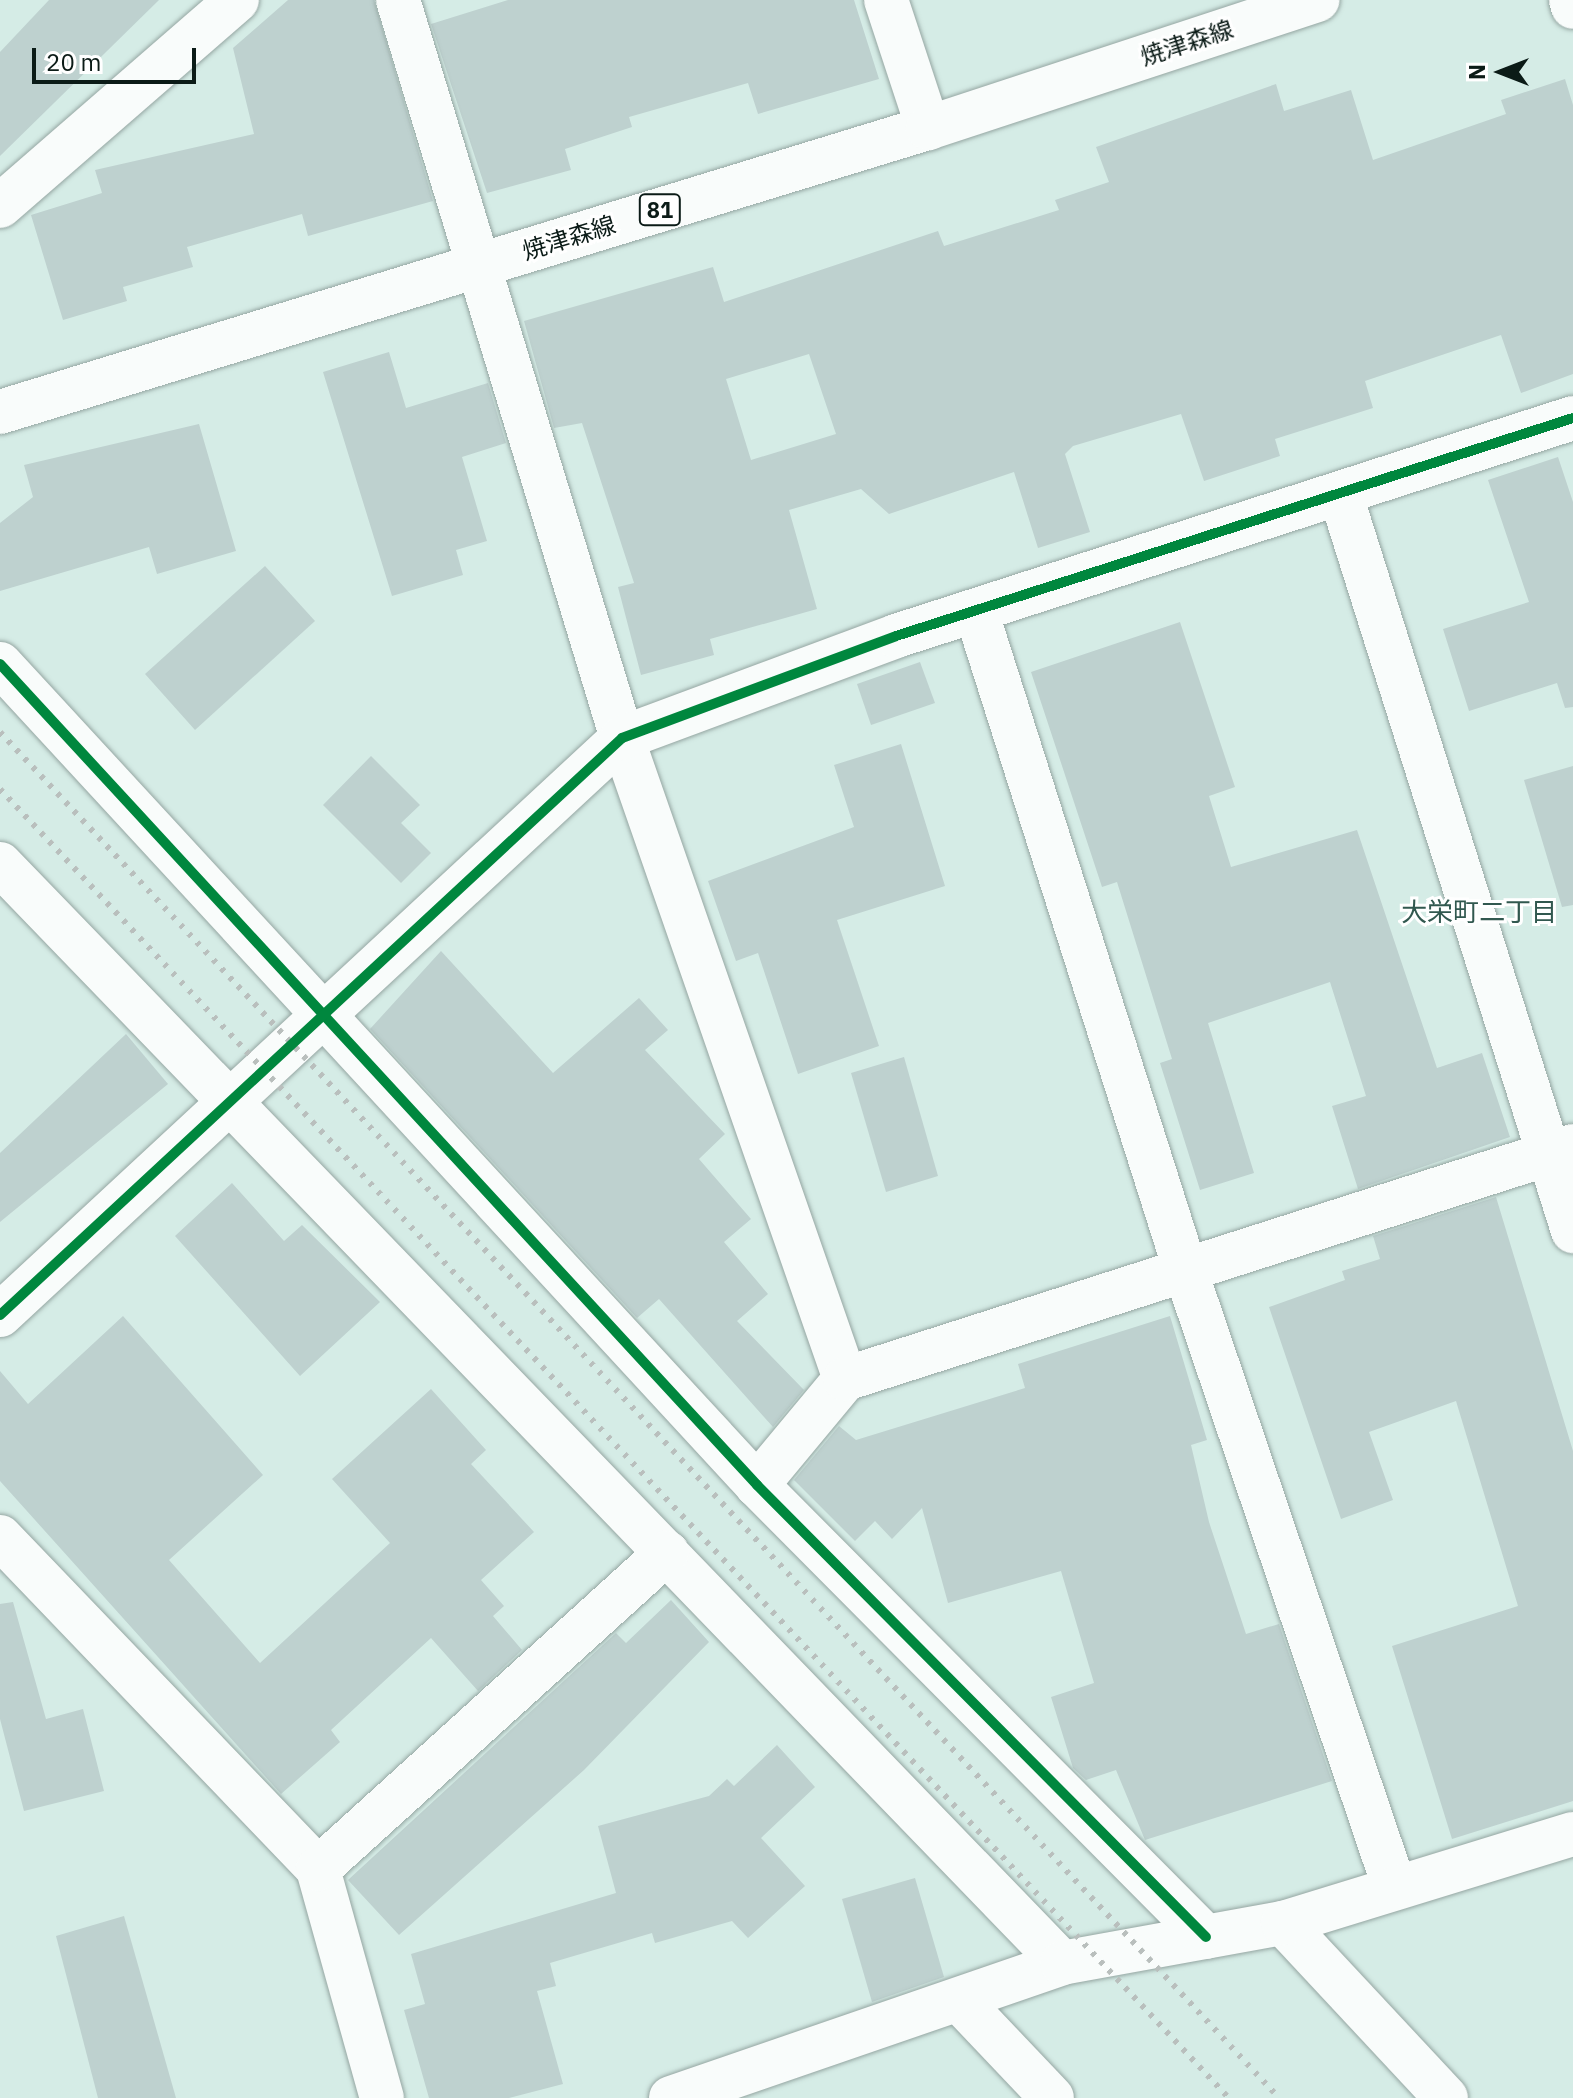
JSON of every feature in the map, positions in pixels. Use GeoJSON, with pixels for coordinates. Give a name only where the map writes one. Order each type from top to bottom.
{"type":"FeatureCollection","features":[{"type":"Feature","properties":{"kind":"street"},"geometry":{"type":"LineString","coordinates":[[0,206],[237,0]]}},
{"type":"Feature","properties":{"kind":"street"},"geometry":{"type":"LineString","coordinates":[[398,0],[622,738],[845,1379]]}},
{"type":"Feature","properties":{"kind":"street"},"geometry":{"type":"LineString","coordinates":[[886,0],[928,128]]}},
{"type":"Feature","properties":{"kind":"street","name":"焼津森線"},"geometry":{"type":"LineString","coordinates":[[0,412],[928,128],[1318,0]]}},
{"type":"Feature","properties":{"kind":"street"},"geometry":{"type":"LineString","coordinates":[[1571,0],[1573,7]]}},
{"type":"Feature","properties":{"kind":"street"},"geometry":{"type":"LineString","coordinates":[[0,1315],[225,1104],[330,1016],[622,738],[976,611],[1341,496],[1573,418]]}},
{"type":"Feature","properties":{"kind":"street"},"geometry":{"type":"LineString","coordinates":[[1341,496],[1561,1150],[1573,1231]]}},
{"type":"Feature","properties":{"kind":"street"},"geometry":{"type":"LineString","coordinates":[[976,611],[1187,1275],[1394,1886]]}},
{"type":"Feature","properties":{"kind":"street"},"geometry":{"type":"LineString","coordinates":[[0,664],[330,1016],[757,1485],[1206,1937]]}},
{"type":"Feature","properties":{"kind":"street"},"geometry":{"type":"LineString","coordinates":[[0,864],[225,1104],[667,1553],[1062,1963]]}},
{"type":"Feature","properties":{"kind":"street"},"geometry":{"type":"LineString","coordinates":[[757,1485],[845,1379],[1187,1275],[1561,1150]]}},
{"type":"Feature","properties":{"kind":"street"},"geometry":{"type":"LineString","coordinates":[[0,1537],[318,1869],[382,2098]]}},
{"type":"Feature","properties":{"kind":"street"},"geometry":{"type":"LineString","coordinates":[[318,1869],[667,1553]]}},
{"type":"Feature","properties":{"kind":"street"},"geometry":{"type":"LineString","coordinates":[[671,2098],[961,2002],[1062,1963],[1283,1923],[1394,1886],[1573,1834]]}},
{"type":"Feature","properties":{"kind":"street"},"geometry":{"type":"LineString","coordinates":[[1283,1923],[1446,2098]]}},
{"type":"Feature","properties":{"kind":"street"},"geometry":{"type":"LineString","coordinates":[[961,2002],[1052,2098]]}},
{"type":"Feature","properties":{"kind":"building"},"geometry":{"type":"Polygon","coordinates":[[[49,0],[159,0],[0,156],[0,52],[49,0]]]}},
{"type":"Feature","properties":{"kind":"building"},"geometry":{"type":"Polygon","coordinates":[[[288,0],[374,0],[433,201],[308,236],[302,214],[187,247],[193,267],[123,287],[127,301],[63,320],[31,215],[102,193],[95,170],[254,134],[233,48],[288,0]]]}},
{"type":"Feature","properties":{"kind":"building"},"geometry":{"type":"Polygon","coordinates":[[[508,0],[854,0],[879,79],[758,114],[748,83],[629,117],[632,127],[565,149],[571,170],[487,193],[431,24],[508,0]]]}},
{"type":"Feature","properties":{"kind":"building"},"geometry":{"type":"Polygon","coordinates":[[[1565,79],[1573,105],[1573,374],[1521,393],[1501,335],[1365,381],[1373,408],[1275,439],[1280,456],[1204,481],[1181,414],[1073,446],[1065,454],[1090,532],[1038,548],[1014,472],[889,514],[861,489],[789,510],[817,609],[710,639],[714,655],[641,675],[618,587],[634,583],[582,423],[554,428],[524,321],[713,267],[724,302],[938,231],[944,246],[1059,210],[1055,200],[1109,182],[1096,147],[1276,84],[1284,111],[1351,90],[1373,160],[1506,114],[1501,100],[1565,79]],[[809,354],[726,379],[751,460],[836,434],[809,354]]]}},
{"type":"Feature","properties":{"kind":"building"},"geometry":{"type":"Polygon","coordinates":[[[389,352],[406,408],[488,383],[506,443],[462,457],[487,541],[456,550],[463,575],[392,596],[323,372],[389,352]]]}},
{"type":"Feature","properties":{"kind":"building"},"geometry":{"type":"Polygon","coordinates":[[[199,424],[236,551],[157,574],[149,547],[0,591],[0,523],[33,497],[24,465],[199,424]]]}},
{"type":"Feature","properties":{"kind":"building"},"geometry":{"type":"Polygon","coordinates":[[[1558,457],[1573,502],[1573,707],[1565,708],[1557,683],[1469,711],[1443,629],[1529,602],[1488,480],[1558,457]]]}},
{"type":"Feature","properties":{"kind":"building"},"geometry":{"type":"Polygon","coordinates":[[[265,566],[315,621],[195,730],[145,674],[265,566]]]}},
{"type":"Feature","properties":{"kind":"building"},"geometry":{"type":"Polygon","coordinates":[[[1180,622],[1235,787],[1209,796],[1231,867],[1357,830],[1437,1068],[1482,1053],[1510,1137],[1358,1189],[1332,1106],[1366,1096],[1330,982],[1208,1023],[1254,1173],[1200,1190],[1160,1063],[1172,1059],[1117,882],[1102,887],[1031,672],[1180,622]]]}},
{"type":"Feature","properties":{"kind":"building"},"geometry":{"type":"Polygon","coordinates":[[[920,662],[935,703],[871,725],[857,684],[920,662]]]}},
{"type":"Feature","properties":{"kind":"building"},"geometry":{"type":"Polygon","coordinates":[[[901,744],[945,886],[837,920],[879,1046],[798,1074],[758,953],[736,961],[708,881],[854,827],[834,765],[901,744]]]}},
{"type":"Feature","properties":{"kind":"building"},"geometry":{"type":"Polygon","coordinates":[[[371,756],[420,805],[401,823],[431,853],[401,883],[323,805],[371,756]]]}},
{"type":"Feature","properties":{"kind":"building"},"geometry":{"type":"Polygon","coordinates":[[[1573,766],[1573,905],[1562,907],[1524,780],[1573,766]]]}},
{"type":"Feature","properties":{"kind":"building"},"geometry":{"type":"Polygon","coordinates":[[[441,951],[553,1073],[639,998],[668,1030],[645,1050],[725,1134],[699,1159],[751,1219],[724,1242],[768,1294],[737,1321],[804,1390],[773,1427],[659,1299],[637,1318],[370,1029],[441,951]]]}},
{"type":"Feature","properties":{"kind":"building"},"geometry":{"type":"Polygon","coordinates":[[[126,1034],[168,1084],[0,1222],[0,1153],[126,1034]]]}},
{"type":"Feature","properties":{"kind":"building"},"geometry":{"type":"Polygon","coordinates":[[[904,1057],[938,1176],[886,1192],[851,1073],[904,1057]]]}},
{"type":"Feature","properties":{"kind":"building"},"geometry":{"type":"Polygon","coordinates":[[[232,1183],[284,1241],[302,1225],[380,1302],[300,1376],[175,1236],[232,1183]]]}},
{"type":"Feature","properties":{"kind":"building"},"geometry":{"type":"Polygon","coordinates":[[[1496,1197],[1573,1451],[1573,1801],[1452,1839],[1392,1646],[1518,1606],[1456,1401],[1369,1432],[1393,1500],[1341,1519],[1269,1307],[1345,1280],[1342,1271],[1380,1259],[1373,1236],[1496,1197]]]}},
{"type":"Feature","properties":{"kind":"building"},"geometry":{"type":"Polygon","coordinates":[[[123,1316],[263,1475],[169,1560],[260,1663],[390,1543],[332,1479],[431,1389],[486,1450],[471,1464],[534,1532],[481,1580],[504,1606],[493,1616],[522,1650],[478,1691],[431,1638],[331,1730],[340,1742],[281,1794],[0,1481],[0,1371],[28,1404],[123,1316]]]}},
{"type":"Feature","properties":{"kind":"building"},"geometry":{"type":"Polygon","coordinates":[[[1170,1316],[1207,1440],[1191,1445],[1209,1522],[1246,1634],[1279,1624],[1332,1781],[1145,1840],[1116,1770],[1086,1780],[1073,1768],[1051,1697],[1094,1683],[1061,1571],[948,1603],[922,1508],[892,1539],[875,1521],[855,1541],[794,1480],[839,1426],[856,1440],[1025,1388],[1018,1364],[1170,1316]]]}},
{"type":"Feature","properties":{"kind":"building"},"geometry":{"type":"Polygon","coordinates":[[[671,1600],[709,1642],[584,1770],[399,1935],[348,1880],[616,1633],[626,1643],[671,1600]]]}},
{"type":"Feature","properties":{"kind":"building"},"geometry":{"type":"Polygon","coordinates":[[[13,1602],[46,1719],[83,1709],[104,1791],[24,1811],[0,1719],[0,1604],[13,1602]]]}},
{"type":"Feature","properties":{"kind":"building"},"geometry":{"type":"Polygon","coordinates":[[[777,1745],[815,1787],[761,1838],[805,1886],[748,1938],[732,1921],[655,1943],[652,1933],[550,1963],[556,1986],[537,1991],[563,2084],[509,2098],[429,2098],[404,2010],[425,2004],[411,1954],[616,1893],[598,1826],[709,1796],[727,1779],[734,1786],[777,1745]]]}},
{"type":"Feature","properties":{"kind":"building"},"geometry":{"type":"Polygon","coordinates":[[[915,1878],[944,1977],[872,2002],[842,1899],[915,1878]]]}},
{"type":"Feature","properties":{"kind":"building"},"geometry":{"type":"Polygon","coordinates":[[[124,1916],[176,2098],[98,2098],[56,1936],[124,1916]]]}},
{"type":"Feature","properties":{"kind":"railway"},"geometry":{"type":"LineString","coordinates":[[0,732],[1279,2098]]}},
{"type":"Feature","properties":{"kind":"railway"},"geometry":{"type":"LineString","coordinates":[[0,789],[1229,2098]]}},
{"type":"Feature","properties":{"kind":"cycle path"},"geometry":{"type":"LineString","coordinates":[[0,1315],[622,738],[896,636],[1573,418]]}},
{"type":"Feature","properties":{"kind":"cycle path"},"geometry":{"type":"LineString","coordinates":[[0,664],[757,1485],[1206,1937]]}},
{"type":"Feature","properties":{"kind":"district","name":"大栄町二丁目"},"geometry":{"type":"Point","coordinates":[1479,912]}}]}
